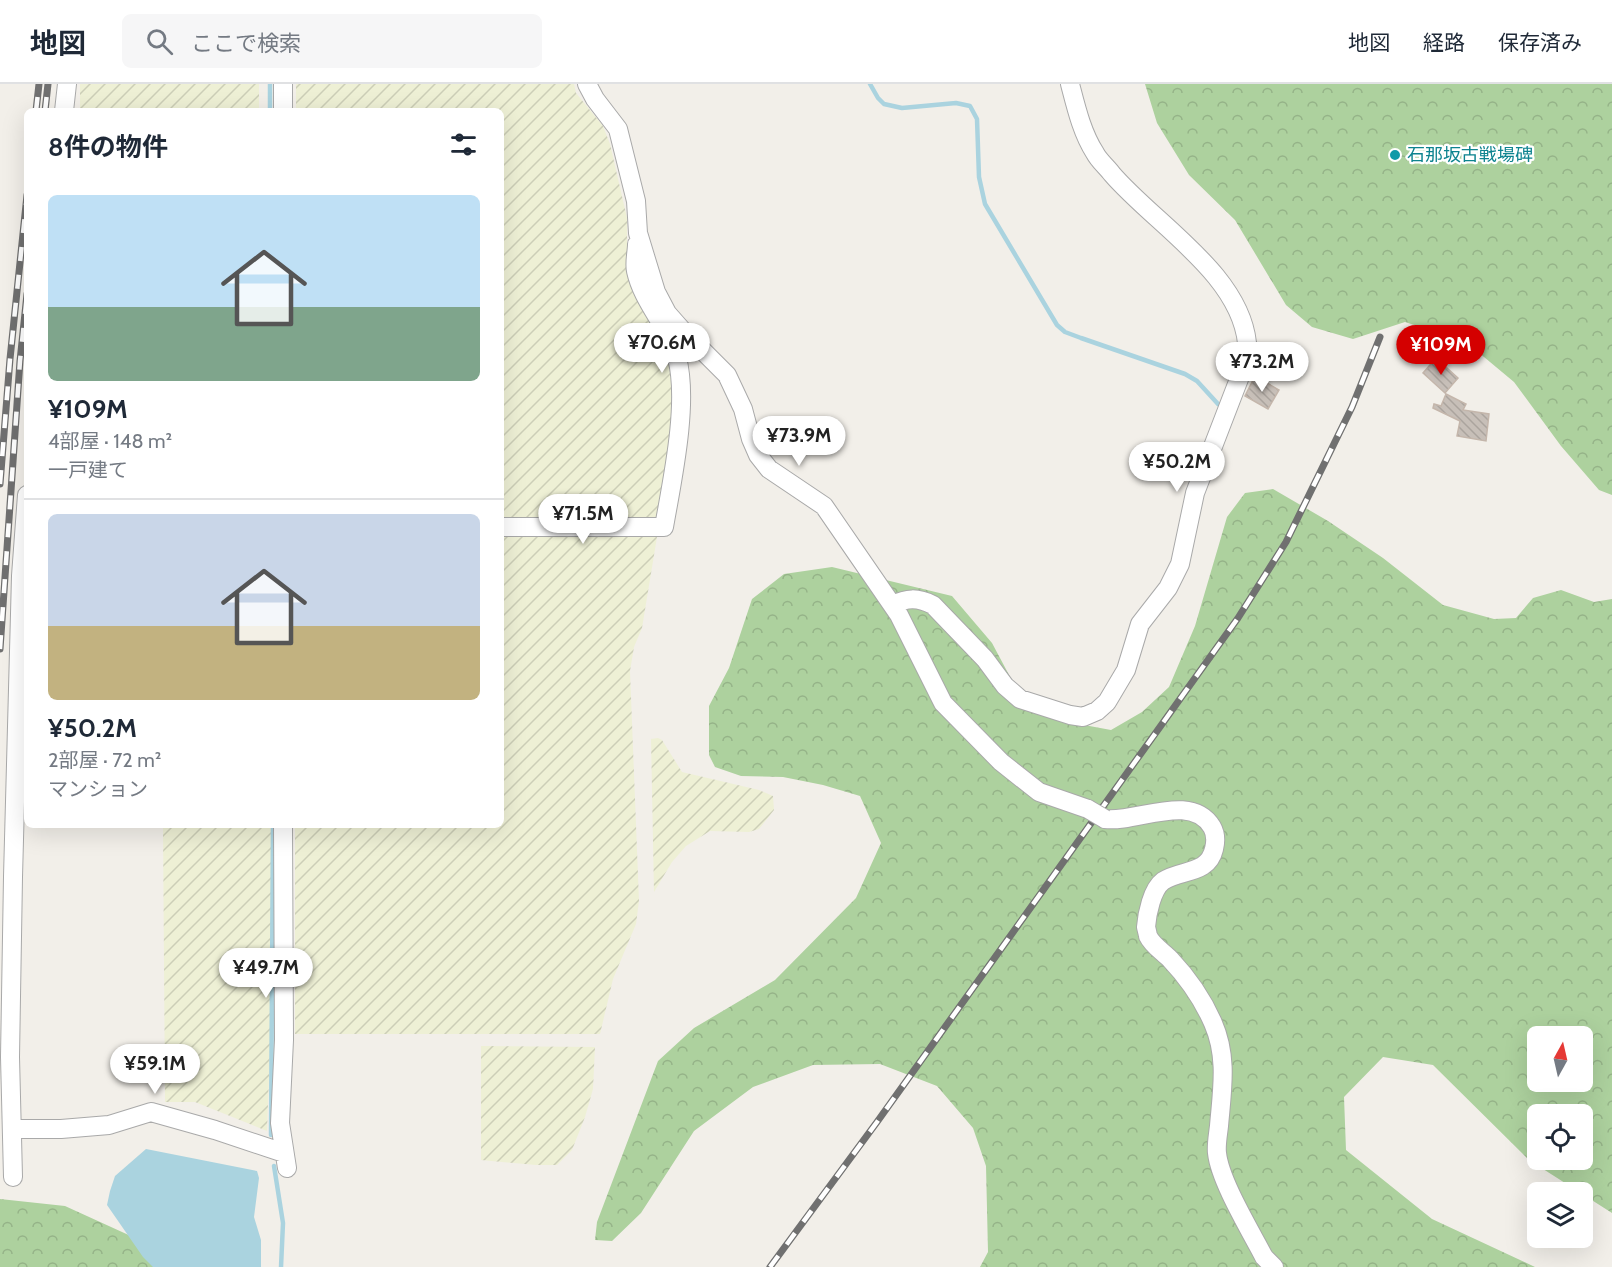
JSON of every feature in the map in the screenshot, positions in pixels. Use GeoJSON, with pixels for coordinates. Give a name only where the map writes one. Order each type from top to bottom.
{"type":"FeatureCollection","features":[{"type":"Feature","properties":{"kind":"street"},"geometry":{"type":"LineString","coordinates":[[64,108],[67,84]]}},
{"type":"Feature","properties":{"kind":"street"},"geometry":{"type":"LineString","coordinates":[[283,84],[283,108]]}},
{"type":"Feature","properties":{"kind":"street"},"geometry":{"type":"LineString","coordinates":[[504,527],[664,527],[676,454],[680,374],[676,356],[648,304],[635,270],[638,233],[636,201],[618,129],[595,99],[588,84]]}},
{"type":"Feature","properties":{"kind":"street"},"geometry":{"type":"LineString","coordinates":[[892,605],[912,598],[933,605],[985,658],[1005,686],[1020,699],[1083,717],[1097,711],[1107,702],[1126,670],[1140,624],[1168,588],[1180,564],[1195,493],[1244,366],[1248,345],[1240,315],[1230,295],[1207,266],[1174,232],[1128,193],[1095,153],[1076,109],[1070,84]]}},
{"type":"Feature","properties":{"kind":"street"},"geometry":{"type":"LineString","coordinates":[[638,233],[656,292],[667,313],[727,375],[743,409],[751,440],[758,454],[769,468],[824,506],[892,605],[943,703],[1000,762],[1039,792],[1088,809],[1105,819],[1129,819],[1167,810],[1196,813],[1205,818],[1215,833],[1214,851],[1208,862],[1197,869],[1163,882],[1155,891],[1146,927],[1148,937],[1170,958],[1192,986],[1214,1024],[1224,1065],[1217,1152],[1222,1175],[1264,1257],[1274,1267]]}},
{"type":"Feature","properties":{"kind":"street"},"geometry":{"type":"LineString","coordinates":[[13,1177],[9,1057],[17,773],[17,677],[24,562]]}},
{"type":"Feature","properties":{"kind":"street"},"geometry":{"type":"LineString","coordinates":[[12,1129],[61,1129],[109,1125],[151,1112],[215,1130],[286,1161],[280,1123],[284,1040],[283,828]]}},
{"type":"Feature","properties":{"kind":"green space"},"geometry":{"type":"Polygon","coordinates":[[[80,84],[259,84],[259,108],[80,108],[80,84]]]}},
{"type":"Feature","properties":{"kind":"green space"},"geometry":{"type":"Polygon","coordinates":[[[296,84],[574,84],[576,93],[603,126],[610,144],[627,218],[627,242],[638,297],[665,349],[673,383],[673,420],[657,519],[504,520],[504,108],[296,108],[296,84]]]}},
{"type":"Feature","properties":{"kind":"green space"},"geometry":{"type":"Polygon","coordinates":[[[1145,84],[1612,84],[1612,495],[1599,490],[1561,446],[1514,382],[1466,342],[1405,322],[1353,339],[1312,327],[1286,305],[1235,220],[1189,175],[1157,123],[1145,84]]]}},
{"type":"Feature","properties":{"kind":"green space"},"geometry":{"type":"Polygon","coordinates":[[[1273,489],[1328,521],[1383,558],[1443,605],[1494,619],[1516,618],[1533,598],[1561,590],[1594,602],[1612,599],[1612,1213],[1593,1201],[1593,1182],[1563,1182],[1545,1170],[1593,1170],[1593,1104],[1527,1104],[1527,1158],[1433,1065],[1383,1057],[1344,1097],[1346,1150],[1432,1219],[1535,1267],[980,1267],[988,1252],[986,1166],[973,1128],[937,1086],[880,1064],[813,1065],[753,1087],[694,1131],[641,1213],[612,1241],[595,1240],[597,1222],[658,1061],[694,1028],[775,980],[856,898],[881,843],[860,796],[823,785],[783,777],[741,776],[715,767],[709,755],[709,706],[729,668],[752,599],[784,574],[832,567],[952,596],[992,643],[1023,701],[1068,722],[1111,730],[1142,712],[1169,687],[1195,626],[1227,517],[1245,493],[1273,489]]]}},
{"type":"Feature","properties":{"kind":"green space"},"geometry":{"type":"Polygon","coordinates":[[[504,536],[657,537],[642,628],[634,647],[630,671],[639,901],[636,924],[613,979],[600,1034],[295,1034],[295,828],[504,828],[504,536]]]}},
{"type":"Feature","properties":{"kind":"green space"},"geometry":{"type":"Polygon","coordinates":[[[651,739],[662,740],[682,772],[759,790],[773,796],[774,810],[759,829],[749,832],[710,831],[686,846],[672,862],[654,892],[651,739]]]}},
{"type":"Feature","properties":{"kind":"green space"},"geometry":{"type":"Polygon","coordinates":[[[163,828],[272,828],[271,1024],[267,1131],[195,1102],[165,1102],[163,828]]]}},
{"type":"Feature","properties":{"kind":"green space"},"geometry":{"type":"Polygon","coordinates":[[[481,1046],[595,1047],[593,1089],[585,1117],[572,1150],[557,1165],[481,1160],[481,1046]]]}},
{"type":"Feature","properties":{"kind":"green space"},"geometry":{"type":"Polygon","coordinates":[[[0,1199],[65,1206],[133,1237],[158,1267],[0,1267],[0,1199]]]}},
{"type":"Feature","properties":{"kind":"water"},"geometry":{"type":"Polygon","coordinates":[[[146,1149],[257,1171],[259,1178],[254,1217],[261,1240],[261,1267],[153,1267],[143,1257],[107,1205],[115,1176],[146,1149]]]}},
{"type":"Feature","properties":{"kind":"building"},"geometry":{"type":"Polygon","coordinates":[[[1429,339],[1440,349],[1432,359],[1420,349],[1429,339]]]}},
{"type":"Feature","properties":{"kind":"building"},"geometry":{"type":"Polygon","coordinates":[[[1436,358],[1458,378],[1445,393],[1423,373],[1436,358]]]}},
{"type":"Feature","properties":{"kind":"building"},"geometry":{"type":"Polygon","coordinates":[[[1255,376],[1279,390],[1268,409],[1245,396],[1255,376]]]}},
{"type":"Feature","properties":{"kind":"building"},"geometry":{"type":"Polygon","coordinates":[[[1446,394],[1466,404],[1463,410],[1489,414],[1486,441],[1457,436],[1460,421],[1433,408],[1434,404],[1441,406],[1446,394]]]}},
{"type":"Feature","properties":{"kind":"waterway"},"geometry":{"type":"LineString","coordinates":[[270,84],[270,108]]}},
{"type":"Feature","properties":{"kind":"waterway"},"geometry":{"type":"LineString","coordinates":[[870,84],[884,104],[902,108],[956,103],[970,106],[977,119],[979,177],[985,204],[1057,325],[1065,332],[1185,374],[1197,381],[1218,404]]}},
{"type":"Feature","properties":{"kind":"waterway"},"geometry":{"type":"LineString","coordinates":[[271,1135],[273,828]]}},
{"type":"Feature","properties":{"kind":"waterway"},"geometry":{"type":"LineString","coordinates":[[274,1166],[283,1223],[281,1267]]}},
{"type":"Feature","properties":{"kind":"railway"},"geometry":{"type":"LineString","coordinates":[[36,108],[39,84]]}},
{"type":"Feature","properties":{"kind":"railway"},"geometry":{"type":"LineString","coordinates":[[45,108],[48,84]]}},
{"type":"Feature","properties":{"kind":"railway"},"geometry":{"type":"LineString","coordinates":[[0,484],[24,224]]}},
{"type":"Feature","properties":{"kind":"railway"},"geometry":{"type":"LineString","coordinates":[[0,649],[24,323]]}},
{"type":"Feature","properties":{"kind":"railway"},"geometry":{"type":"LineString","coordinates":[[770,1267],[877,1122],[1238,618],[1286,542],[1352,407],[1380,337]]}},
{"type":"Feature","properties":{"kind":"place","name":"石那坂古戦場碑"},"geometry":{"type":"Point","coordinates":[1395,155]}}]}
